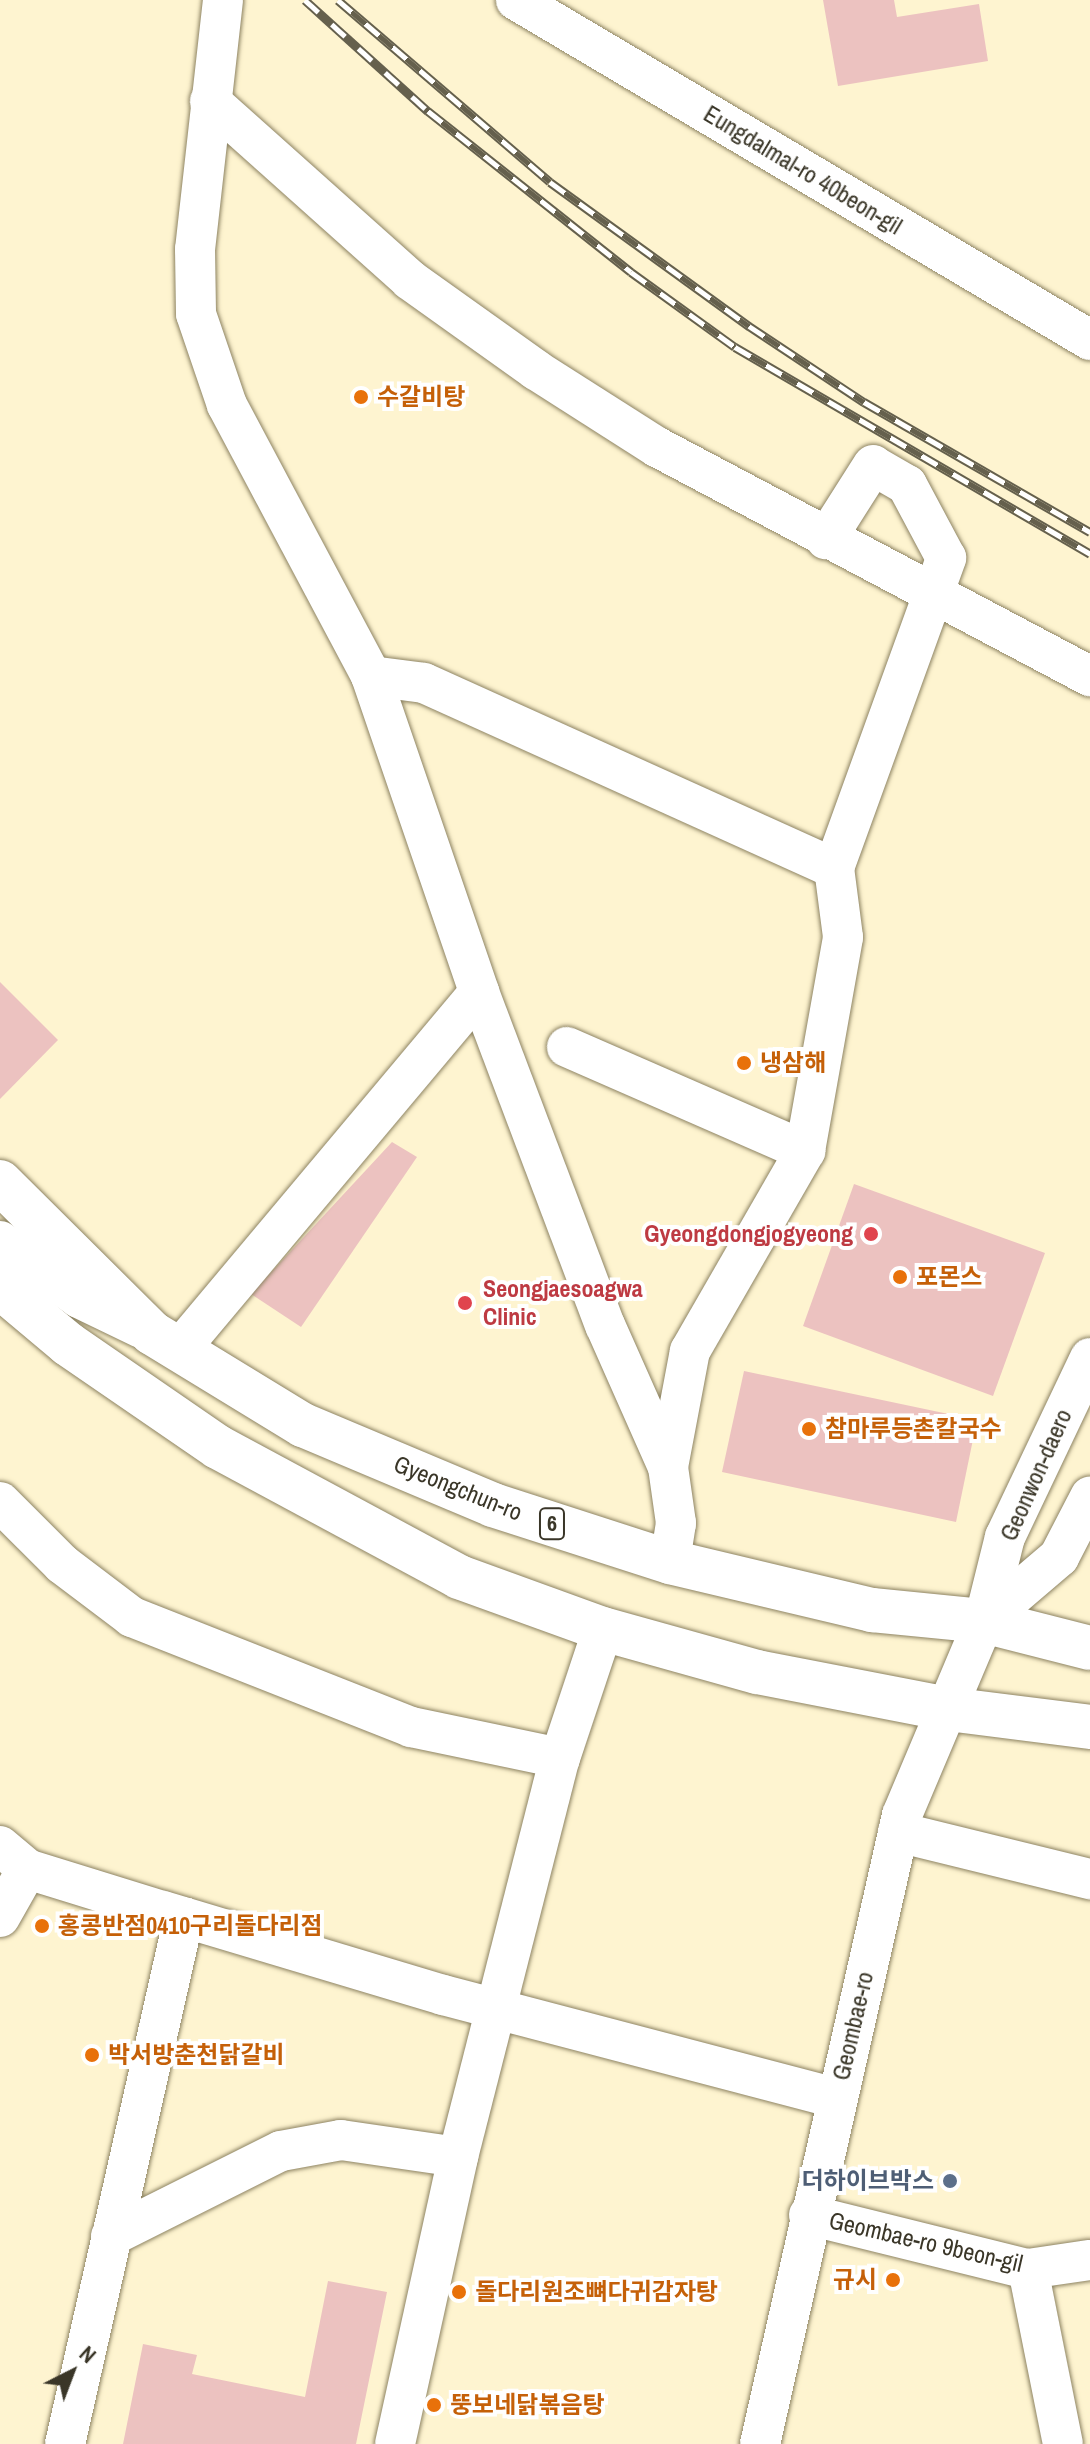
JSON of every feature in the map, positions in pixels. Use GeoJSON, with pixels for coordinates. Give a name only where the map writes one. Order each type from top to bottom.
{"type":"FeatureCollection","features":[{"type":"Feature","properties":{"kind":"main road","name":"Gyeongchun-ro"},"geometry":{"type":"LineString","coordinates":[[0,1182],[165,1342],[303,1425],[493,1505],[670,1562],[872,1610],[984,1621],[1090,1648]]}},
{"type":"Feature","properties":{"kind":"main road"},"geometry":{"type":"LineString","coordinates":[[0,1287],[68,1344],[218,1447],[459,1577],[603,1629],[757,1672],[948,1709],[1090,1727]]}},
{"type":"Feature","properties":{"kind":"street"},"geometry":{"type":"LineString","coordinates":[[223,0],[195,249],[196,314],[227,405],[371,676],[479,992],[605,1325],[668,1467],[676,1523],[670,1562]]}},
{"type":"Feature","properties":{"kind":"street","name":"Eungdalmal-ro 40beon-gil"},"geometry":{"type":"LineString","coordinates":[[516,0],[1090,340]]}},
{"type":"Feature","properties":{"kind":"street"},"geometry":{"type":"LineString","coordinates":[[210,101],[410,280],[536,370],[657,447],[1090,676]]}},
{"type":"Feature","properties":{"kind":"street"},"geometry":{"type":"LineString","coordinates":[[668,1467],[690,1351],[805,1151],[843,937],[834,868],[930,594],[946,558],[907,485],[873,465],[826,539]]}},
{"type":"Feature","properties":{"kind":"street"},"geometry":{"type":"LineString","coordinates":[[371,676],[424,683],[834,868]]}},
{"type":"Feature","properties":{"kind":"street"},"geometry":{"type":"LineString","coordinates":[[0,1241],[79,1298],[165,1342],[479,992]]}},
{"type":"Feature","properties":{"kind":"street"},"geometry":{"type":"LineString","coordinates":[[567,1047],[805,1151]]}},
{"type":"Feature","properties":{"kind":"street","name":"Geonwon-daero"},"geometry":{"type":"LineString","coordinates":[[984,1621],[1005,1537],[1090,1358]]}},
{"type":"Feature","properties":{"kind":"street","name":"Geonwon-daero"},"geometry":{"type":"LineString","coordinates":[[984,1621],[1059,1557],[1090,1497]]}},
{"type":"Feature","properties":{"kind":"street"},"geometry":{"type":"LineString","coordinates":[[0,1502],[62,1564],[132,1617],[411,1727],[560,1758]]}},
{"type":"Feature","properties":{"kind":"street","name":"Geombae-ro"},"geometry":{"type":"LineString","coordinates":[[760,2444],[809,2215],[898,1832],[984,1621]]}},
{"type":"Feature","properties":{"kind":"street"},"geometry":{"type":"LineString","coordinates":[[395,2444],[458,2157],[560,1758],[603,1629]]}},
{"type":"Feature","properties":{"kind":"street"},"geometry":{"type":"LineString","coordinates":[[898,1832],[1090,1879]]}},
{"type":"Feature","properties":{"kind":"street"},"geometry":{"type":"LineString","coordinates":[[0,1917],[14,1858],[184,1917],[496,2009],[836,2098]]}},
{"type":"Feature","properties":{"kind":"street"},"geometry":{"type":"LineString","coordinates":[[65,2444],[184,1917]]}},
{"type":"Feature","properties":{"kind":"street"},"geometry":{"type":"LineString","coordinates":[[111,2236],[281,2151],[341,2140],[458,2157]]}},
{"type":"Feature","properties":{"kind":"street","name":"Geombae-ro 9beon-gil"},"geometry":{"type":"LineString","coordinates":[[809,2215],[1028,2269],[1090,2260]]}},
{"type":"Feature","properties":{"kind":"street"},"geometry":{"type":"LineString","coordinates":[[1028,2269],[1063,2444]]}},
{"type":"Feature","properties":{"kind":"building"},"geometry":{"type":"Polygon","coordinates":[[[823,0],[894,0],[897,17],[979,4],[988,61],[838,86],[823,0]]]}},
{"type":"Feature","properties":{"kind":"building"},"geometry":{"type":"Polygon","coordinates":[[[0,982],[58,1040],[0,1099],[0,982]]]}},
{"type":"Feature","properties":{"kind":"building"},"geometry":{"type":"Polygon","coordinates":[[[392,1142],[417,1157],[301,1327],[251,1294],[392,1142]]]}},
{"type":"Feature","properties":{"kind":"building"},"geometry":{"type":"Polygon","coordinates":[[[854,1184],[1045,1253],[993,1396],[803,1326],[854,1184]]]}},
{"type":"Feature","properties":{"kind":"building"},"geometry":{"type":"Polygon","coordinates":[[[744,1371],[977,1420],[956,1522],[722,1472],[744,1371]]]}},
{"type":"Feature","properties":{"kind":"building"},"geometry":{"type":"Polygon","coordinates":[[[328,2281],[387,2292],[356,2444],[123,2444],[143,2344],[197,2355],[192,2374],[305,2397],[328,2281]]]}},
{"type":"Feature","properties":{"kind":"railway"},"geometry":{"type":"LineString","coordinates":[[305,0],[428,111],[631,272],[735,347],[1090,554]]}},
{"type":"Feature","properties":{"kind":"railway"},"geometry":{"type":"LineString","coordinates":[[338,0],[550,182],[749,326],[864,402],[1090,532]]}},
{"type":"Feature","properties":{"kind":"place","name":"수갈비탕"},"geometry":{"type":"Point","coordinates":[361,397]}},
{"type":"Feature","properties":{"kind":"place","name":"냉삼해"},"geometry":{"type":"Point","coordinates":[744,1063]}},
{"type":"Feature","properties":{"kind":"place","name":"Gyeongdongjogyeong"},"geometry":{"type":"Point","coordinates":[871,1234]}},
{"type":"Feature","properties":{"kind":"place","name":"포몬스"},"geometry":{"type":"Point","coordinates":[900,1277]}},
{"type":"Feature","properties":{"kind":"place","name":"Seongjaesoagwa Clinic"},"geometry":{"type":"Point","coordinates":[465,1303]}},
{"type":"Feature","properties":{"kind":"place","name":"참마루등촌칼국수"},"geometry":{"type":"Point","coordinates":[809,1429]}},
{"type":"Feature","properties":{"kind":"place","name":"홍콩반점0410구리돌다리점"},"geometry":{"type":"Point","coordinates":[42,1926]}},
{"type":"Feature","properties":{"kind":"place","name":"박서방춘천닭갈비"},"geometry":{"type":"Point","coordinates":[92,2055]}},
{"type":"Feature","properties":{"kind":"place","name":"더하이브박스"},"geometry":{"type":"Point","coordinates":[950,2181]}},
{"type":"Feature","properties":{"kind":"place","name":"규시"},"geometry":{"type":"Point","coordinates":[893,2280]}},
{"type":"Feature","properties":{"kind":"place","name":"돌다리원조뼈다귀감자탕"},"geometry":{"type":"Point","coordinates":[459,2292]}},
{"type":"Feature","properties":{"kind":"place","name":"뚱보네닭볶음탕"},"geometry":{"type":"Point","coordinates":[434,2405]}}]}
